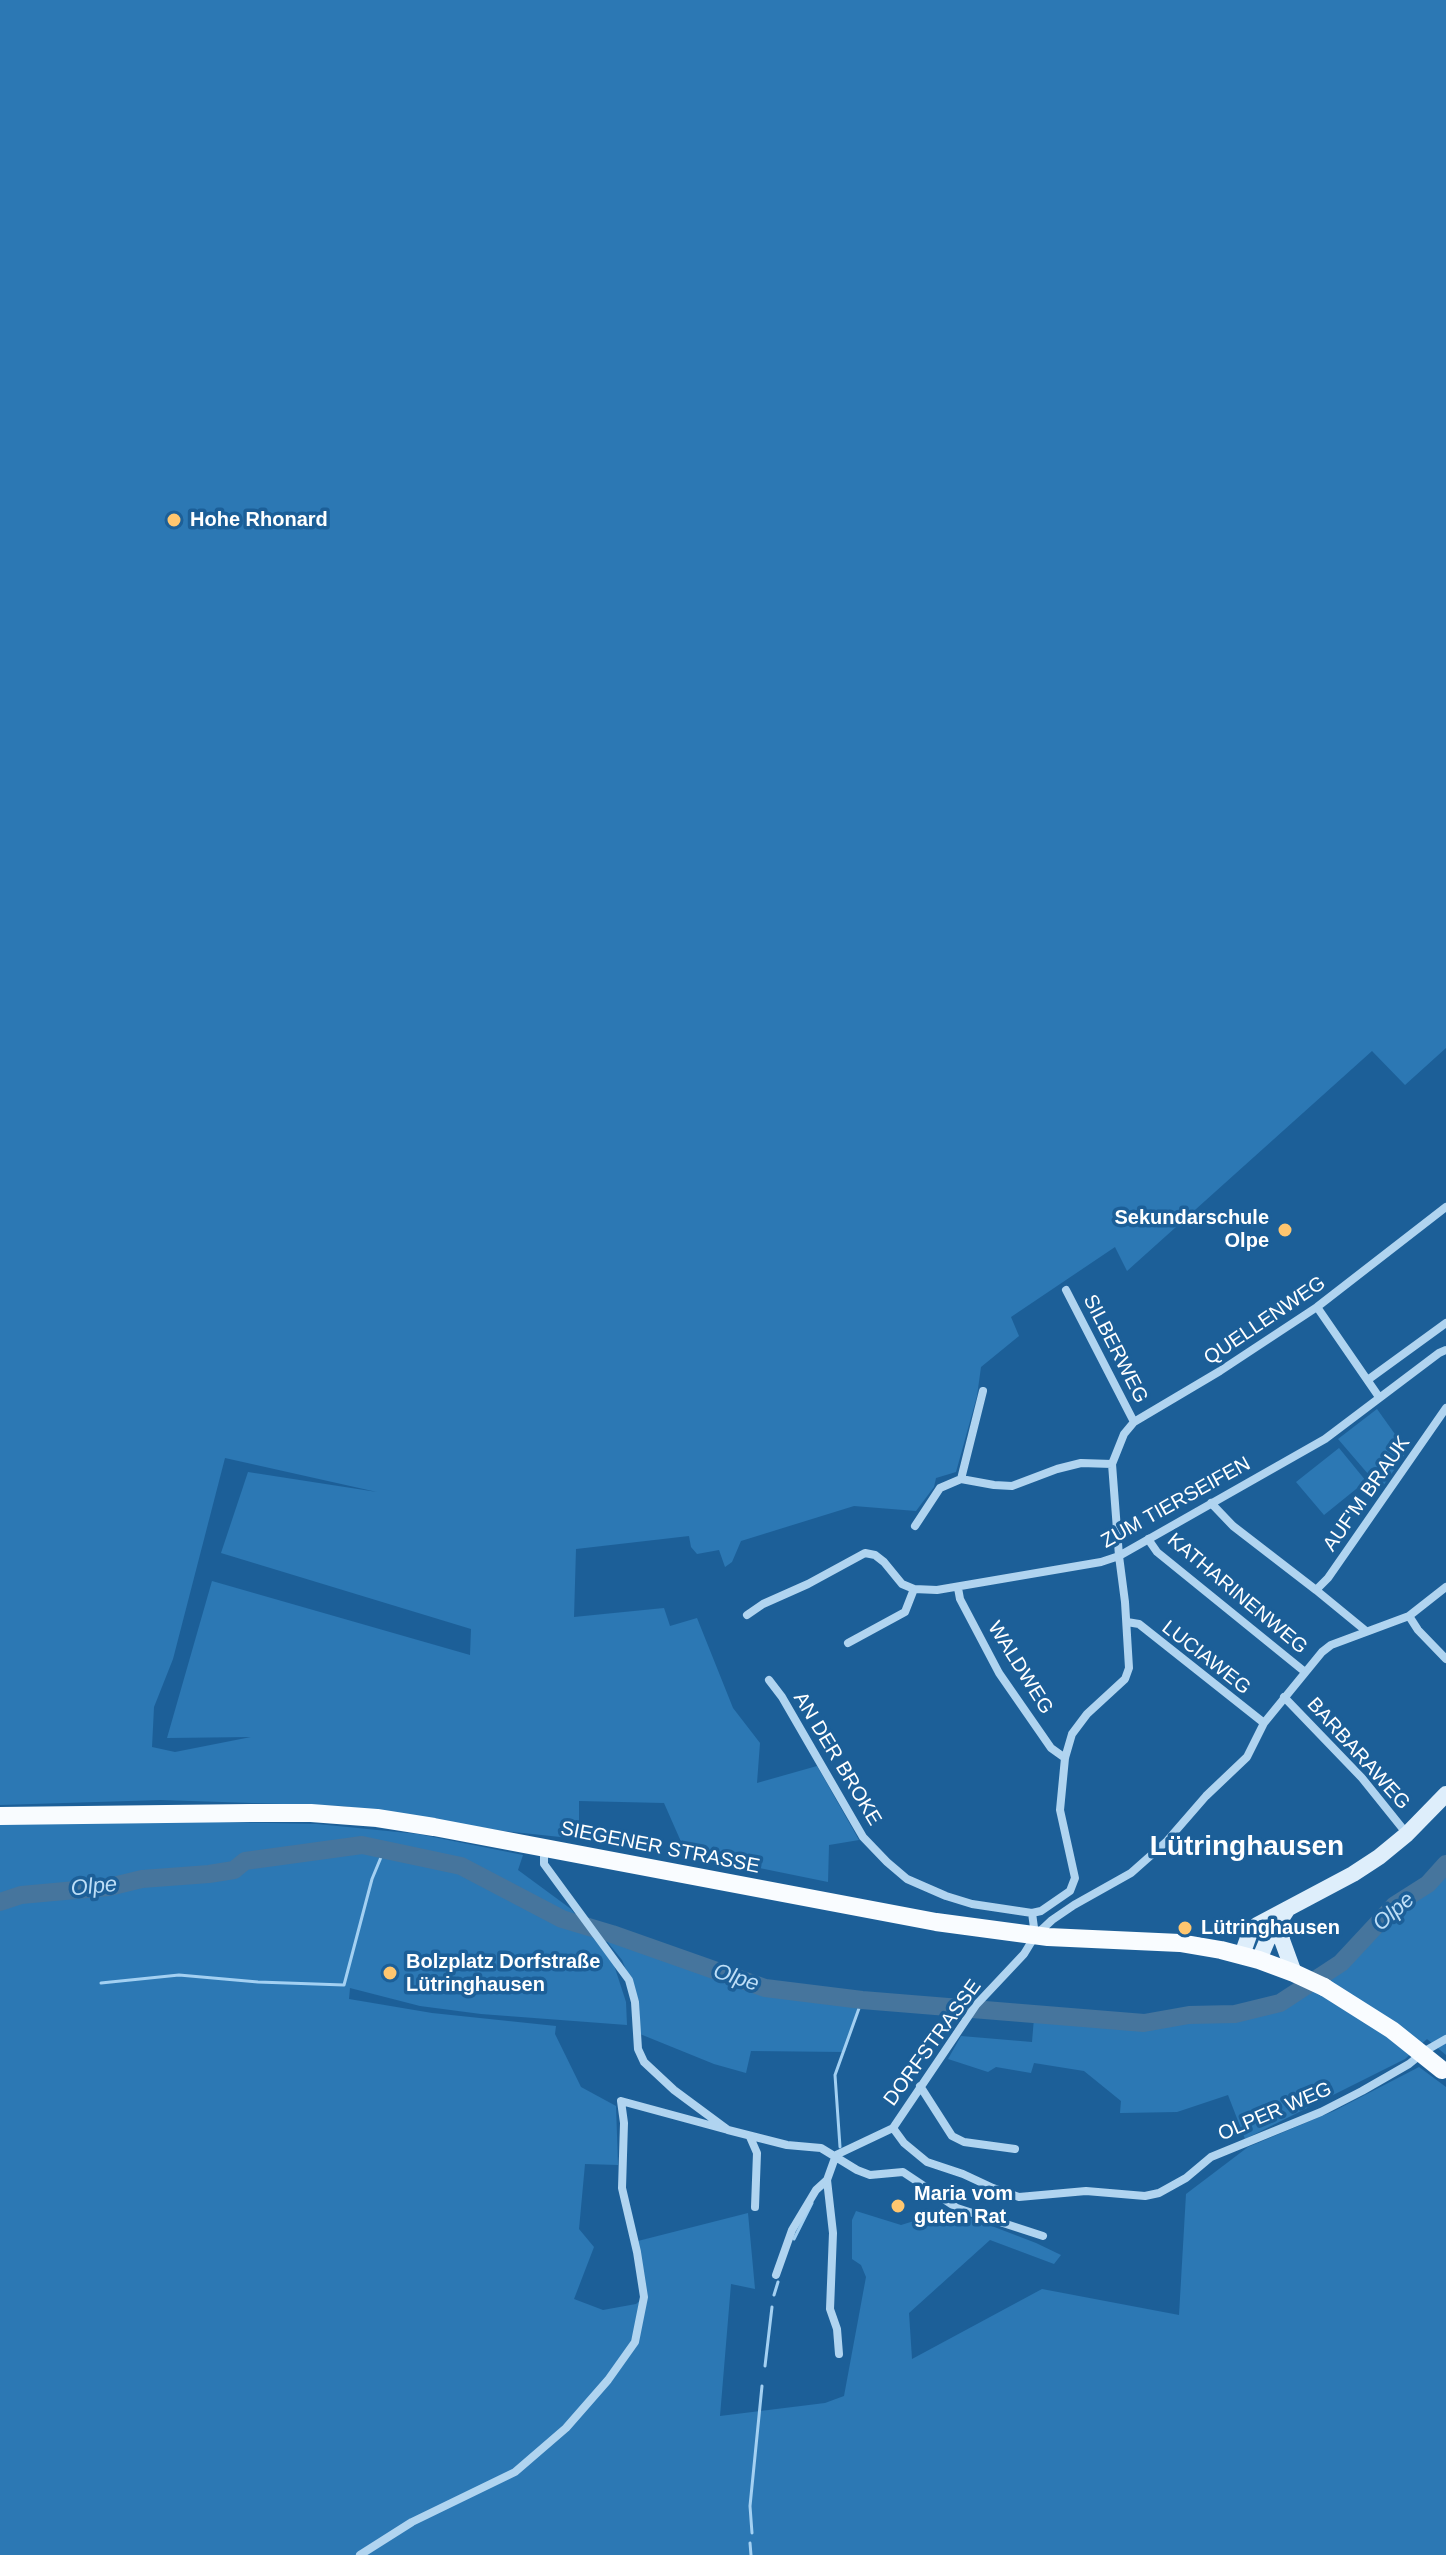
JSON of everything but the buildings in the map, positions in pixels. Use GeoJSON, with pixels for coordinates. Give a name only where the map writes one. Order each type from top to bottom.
{"type":"FeatureCollection","features":[{"type":"Feature","properties":{"kind":"main road","name":"SIEGENER STRASSE"},"geometry":{"type":"LineString","coordinates":[[0,1816],[323,1814],[434,1827],[936,1922],[1035,1936],[1180,1943],[1251,1957],[1294,1973],[1358,2007],[1444,2072]]}},
{"type":"Feature","properties":{"kind":"street","name":"QUELLENWEG"},"geometry":{"type":"LineString","coordinates":[[1134,1422],[1220,1371],[1317,1307],[1446,1207]]}},
{"type":"Feature","properties":{"kind":"street","name":"SILBERWEG"},"geometry":{"type":"LineString","coordinates":[[1066,1290],[1134,1422]]}},
{"type":"Feature","properties":{"kind":"street"},"geometry":{"type":"LineString","coordinates":[[1317,1307],[1379,1397]]}},
{"type":"Feature","properties":{"kind":"street"},"geometry":{"type":"LineString","coordinates":[[1369,1379],[1446,1323]]}},
{"type":"Feature","properties":{"kind":"street","name":"ZUM TIERSEIFEN"},"geometry":{"type":"LineString","coordinates":[[914,1589],[958,1588],[1119,1556],[1325,1439],[1442,1351]]}},
{"type":"Feature","properties":{"kind":"street"},"geometry":{"type":"LineString","coordinates":[[961,1479],[983,1391]]}},
{"type":"Feature","properties":{"kind":"street","name":"AUF'M BRAUK"},"geometry":{"type":"LineString","coordinates":[[1316,1590],[1328,1578],[1444,1411]]}},
{"type":"Feature","properties":{"kind":"street"},"geometry":{"type":"LineString","coordinates":[[1035,1936],[1032,1913],[1041,1911],[1070,1891],[1075,1878],[1060,1810],[1065,1758],[1072,1734],[1087,1714],[1125,1679],[1129,1668],[1112,1464],[1124,1434],[1134,1422]]}},
{"type":"Feature","properties":{"kind":"street"},"geometry":{"type":"LineString","coordinates":[[915,1526],[940,1488],[961,1479],[1012,1486],[1081,1463],[1112,1464]]}},
{"type":"Feature","properties":{"kind":"street"},"geometry":{"type":"LineString","coordinates":[[1211,1503],[1233,1526],[1366,1631]]}},
{"type":"Feature","properties":{"kind":"street","name":"KATHARINENWEG"},"geometry":{"type":"LineString","coordinates":[[1148,1539],[1157,1552],[1305,1672]]}},
{"type":"Feature","properties":{"kind":"street"},"geometry":{"type":"LineString","coordinates":[[747,1615],[865,1553],[875,1555],[902,1584],[914,1589],[905,1612],[848,1643]]}},
{"type":"Feature","properties":{"kind":"street","name":"DORFSTRASSE"},"geometry":{"type":"LineString","coordinates":[[836,2155],[893,2128],[976,2005],[1024,1954],[1035,1936],[1074,1905],[1131,1873],[1166,1842],[1206,1796],[1247,1757],[1264,1723],[1331,1645],[1409,1616],[1446,1587]]}},
{"type":"Feature","properties":{"kind":"street","name":"WALDWEG"},"geometry":{"type":"LineString","coordinates":[[958,1588],[960,1599],[999,1673],[1051,1748],[1065,1758]]}},
{"type":"Feature","properties":{"kind":"street"},"geometry":{"type":"LineString","coordinates":[[1409,1616],[1446,1659]]}},
{"type":"Feature","properties":{"kind":"street","name":"LUCIAWEG"},"geometry":{"type":"LineString","coordinates":[[1127,1622],[1139,1624],[1264,1723]]}},
{"type":"Feature","properties":{"kind":"street","name":"AN DER BROKE"},"geometry":{"type":"LineString","coordinates":[[769,1680],[782,1697],[863,1837],[887,1862],[907,1879],[946,1896],[972,1904],[1032,1913]]}},
{"type":"Feature","properties":{"kind":"street","name":"BARBARAWEG"},"geometry":{"type":"LineString","coordinates":[[1284,1697],[1362,1778],[1407,1834]]}},
{"type":"Feature","properties":{"kind":"street"},"geometry":{"type":"LineString","coordinates":[[1251,1957],[1267,1941],[1284,1915],[1353,1874],[1407,1834],[1446,1794]]}},
{"type":"Feature","properties":{"kind":"street"},"geometry":{"type":"LineString","coordinates":[[544,1848],[544,1864],[623,1970],[633,1991],[638,2049],[644,2062],[657,2077],[728,2130]]}},
{"type":"Feature","properties":{"kind":"street"},"geometry":{"type":"LineString","coordinates":[[1284,1915],[1282,1940],[1294,1973]]}},
{"type":"Feature","properties":{"kind":"street","name":"OLPER WEG"},"geometry":{"type":"LineString","coordinates":[[893,2128],[904,2143],[927,2162],[1019,2197],[1086,2191],[1145,2196],[1159,2193],[1186,2178],[1211,2157],[1321,2112],[1362,2091],[1446,2039]]}},
{"type":"Feature","properties":{"kind":"street"},"geometry":{"type":"LineString","coordinates":[[920,2086],[952,2136],[964,2142],[1015,2149]]}},
{"type":"Feature","properties":{"kind":"street"},"geometry":{"type":"LineString","coordinates":[[360,2555],[412,2522],[515,2472],[566,2428],[608,2380],[635,2342],[644,2297],[622,2188],[624,2123],[621,2101],[750,2137],[821,2148],[870,2175],[903,2172],[957,2208],[1043,2236]]}},
{"type":"Feature","properties":{"kind":"street"},"geometry":{"type":"LineString","coordinates":[[750,2137],[758,2164],[755,2207]]}},
{"type":"Feature","properties":{"kind":"street"},"geometry":{"type":"LineString","coordinates":[[836,2155],[827,2180],[833,2233],[830,2309],[837,2329],[839,2354]]}},
{"type":"Feature","properties":{"kind":"street"},"geometry":{"type":"LineString","coordinates":[[776,2275],[792,2230],[816,2190],[827,2180]]}},
{"type":"Feature","properties":{"kind":"shaded area"},"geometry":{"type":"Polygon","coordinates":[[[0,0],[1446,0],[1446,1048],[1405,1085],[1372,1051],[1127,1271],[1115,1247],[1011,1317],[1019,1336],[981,1367],[977,1396],[956,1472],[936,1478],[934,1487],[916,1511],[854,1506],[741,1541],[732,1562],[725,1567],[719,1550],[697,1554],[691,1547],[689,1536],[576,1549],[574,1617],[664,1608],[670,1626],[697,1618],[733,1708],[760,1743],[757,1783],[817,1766],[859,1840],[829,1845],[828,1882],[686,1853],[664,1803],[579,1801],[579,1839],[504,1831],[343,1806],[161,1800],[0,1805],[0,0]],[[225,1458],[173,1659],[154,1707],[152,1747],[175,1752],[251,1737],[167,1738],[212,1581],[470,1655],[471,1629],[221,1553],[248,1472],[377,1492],[225,1458]]]}},
{"type":"Feature","properties":{"kind":"shaded area"},"geometry":{"type":"Polygon","coordinates":[[[1377,1409],[1407,1451],[1381,1489],[1338,1439],[1377,1409]]]}},
{"type":"Feature","properties":{"kind":"shaded area"},"geometry":{"type":"Polygon","coordinates":[[[1339,1448],[1366,1481],[1324,1515],[1296,1482],[1339,1448]]]}},
{"type":"Feature","properties":{"kind":"shaded area"},"geometry":{"type":"Polygon","coordinates":[[[171,1821],[317,1824],[418,1834],[523,1855],[518,1870],[571,1909],[614,1965],[626,2002],[627,2025],[420,2006],[350,1988],[349,1999],[432,2013],[556,2026],[555,2034],[581,2087],[616,2106],[618,2165],[585,2164],[579,2229],[594,2247],[574,2299],[603,2310],[636,2304],[644,2297],[634,2242],[748,2213],[755,2289],[731,2284],[720,2416],[825,2403],[844,2396],[866,2277],[861,2265],[852,2259],[852,2220],[856,2211],[901,2225],[950,2210],[1061,2255],[1054,2264],[990,2240],[909,2313],[912,2359],[1042,2289],[1179,2315],[1186,2194],[1248,2147],[1334,2111],[1419,2067],[1446,2087],[1446,2555],[0,2555],[0,1823],[171,1821]]]}},
{"type":"Feature","properties":{"kind":"shaded area"},"geometry":{"type":"Polygon","coordinates":[[[1446,1872],[1446,2055],[1427,2039],[1405,2059],[1245,2139],[1228,2095],[1177,2112],[1120,2113],[1121,2101],[1084,2071],[1034,2063],[1031,2073],[996,2067],[988,2072],[948,2059],[961,2036],[1032,2042],[1034,2018],[1152,2027],[1187,2019],[1235,2019],[1281,2007],[1344,1966],[1394,1911],[1428,1889],[1446,1872]]]}},
{"type":"Feature","properties":{"kind":"shaded area"},"geometry":{"type":"Polygon","coordinates":[[[601,1934],[763,1989],[861,2002],[845,2052],[751,2051],[746,2073],[714,2064],[640,2034],[639,2001],[622,1960],[601,1934]]]}},
{"type":"Feature","properties":{"kind":"waterway","name":"Olpe"},"geometry":{"type":"LineString","coordinates":[[0,1902],[21,1895],[109,1887],[142,1879],[209,1874],[234,1870],[245,1861],[362,1845],[461,1866],[562,1919],[765,1988],[862,2000],[1144,2023],[1189,2015],[1235,2014],[1280,2003],[1341,1963],[1395,1905],[1428,1884],[1446,1864]]}},
{"type":"Feature","properties":{"kind":"waterway"},"geometry":{"type":"LineString","coordinates":[[101,1983],[179,1975],[344,1985],[372,1879],[384,1850]]}},
{"type":"Feature","properties":{"kind":"waterway"},"geometry":{"type":"LineString","coordinates":[[840,2147],[835,2075],[862,2000]]}},
{"type":"Feature","properties":{"kind":"waterway"},"geometry":{"type":"LineString","coordinates":[[794,2239],[812,2203]]}},
{"type":"Feature","properties":{"kind":"waterway"},"geometry":{"type":"LineString","coordinates":[[774,2295],[778,2282]]}},
{"type":"Feature","properties":{"kind":"waterway"},"geometry":{"type":"LineString","coordinates":[[765,2366],[772,2307]]}},
{"type":"Feature","properties":{"kind":"waterway"},"geometry":{"type":"LineString","coordinates":[[752,2533],[750,2506],[762,2386]]}},
{"type":"Feature","properties":{"kind":"waterway"},"geometry":{"type":"LineString","coordinates":[[750,2543],[751,2555]]}},
{"type":"Feature","properties":{"kind":"place","name":"Hohe Rhonard"},"geometry":{"type":"Point","coordinates":[174,520]}},
{"type":"Feature","properties":{"kind":"place","name":"Sekundarschule Olpe"},"geometry":{"type":"Point","coordinates":[1285,1230]}},
{"type":"Feature","properties":{"kind":"place","name":"Lütringhausen"},"geometry":{"type":"Point","coordinates":[1185,1928]}},
{"type":"Feature","properties":{"kind":"place","name":"Bolzplatz Dorfstraße Lütringhausen"},"geometry":{"type":"Point","coordinates":[390,1973]}},
{"type":"Feature","properties":{"kind":"place","name":"Maria vom guten Rat"},"geometry":{"type":"Point","coordinates":[898,2206]}},
{"type":"Feature","properties":{"kind":"district","name":"Lütringhausen"},"geometry":{"type":"Point","coordinates":[1247,1847]}}]}
